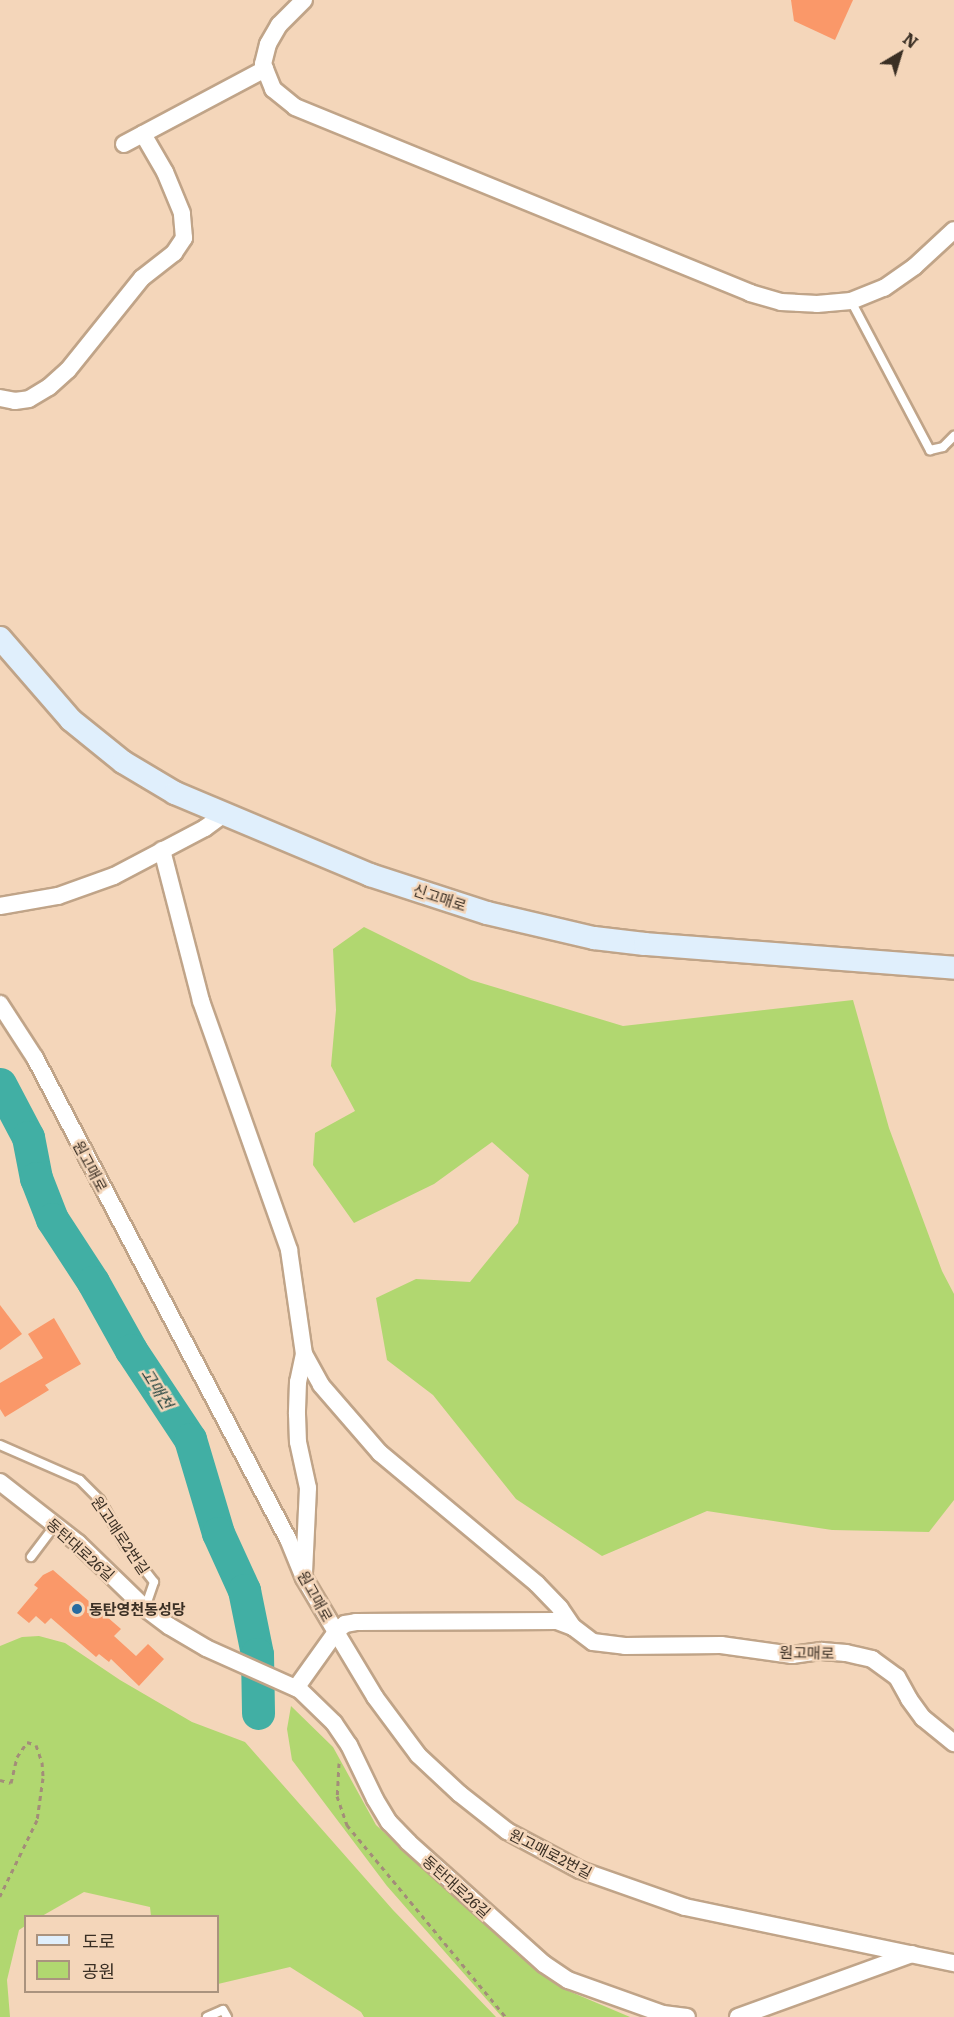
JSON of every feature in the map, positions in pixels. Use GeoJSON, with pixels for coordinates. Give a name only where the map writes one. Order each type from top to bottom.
{"type":"FeatureCollection","features":[{"type":"Feature","properties":{"kind":"street"},"geometry":{"type":"LineString","coordinates":[[304,0],[279,26],[268,44],[263,64],[273,89],[295,107],[750,292],[781,302],[817,304],[851,301],[884,288],[914,267],[954,230]]}},
{"type":"Feature","properties":{"kind":"street"},"geometry":{"type":"LineString","coordinates":[[124,144],[265,69]]}},
{"type":"Feature","properties":{"kind":"street"},"geometry":{"type":"LineString","coordinates":[[0,398],[15,401],[29,399],[49,387],[68,369],[142,278],[174,253],[184,238],[183,213],[165,172],[142,134]]}},
{"type":"Feature","properties":{"kind":"street","name":"신고매로"},"geometry":{"type":"LineString","coordinates":[[0,638],[49,698],[95,741],[175,793],[370,875],[488,913],[541,926],[645,945],[954,968]]}},
{"type":"Feature","properties":{"kind":"street"},"geometry":{"type":"LineString","coordinates":[[0,906],[69,892],[114,876],[205,828],[224,814]]}},
{"type":"Feature","properties":{"kind":"street"},"geometry":{"type":"LineString","coordinates":[[162,850],[201,1001],[289,1250],[304,1354],[298,1382],[297,1423],[298,1442],[308,1488],[304,1578]]}},
{"type":"Feature","properties":{"kind":"street","name":"원고매로"},"geometry":{"type":"LineString","coordinates":[[0,1004],[35,1058],[288,1539],[304,1578],[336,1632],[345,1624],[356,1622],[556,1621],[573,1627],[593,1642],[625,1646],[721,1645],[792,1655],[822,1651],[872,1659],[897,1677],[923,1718],[954,1743]]}},
{"type":"Feature","properties":{"kind":"street"},"geometry":{"type":"LineString","coordinates":[[304,1354],[321,1385],[380,1453],[537,1584],[560,1608],[573,1627]]}},
{"type":"Feature","properties":{"kind":"street","name":"동탄대로26길"},"geometry":{"type":"LineString","coordinates":[[0,1482],[55,1525],[169,1626],[221,1655],[291,1685],[334,1723],[344,1737],[389,1822],[408,1842],[544,1964],[568,1980],[663,2015],[687,2017]]}},
{"type":"Feature","properties":{"kind":"street"},"geometry":{"type":"LineString","coordinates":[[291,1685],[336,1632]]}},
{"type":"Feature","properties":{"kind":"street","name":"원고매로2번길"},"geometry":{"type":"LineString","coordinates":[[336,1632],[375,1697],[418,1755],[460,1794],[507,1831],[580,1870],[685,1907],[954,1963]]}},
{"type":"Feature","properties":{"kind":"street"},"geometry":{"type":"LineString","coordinates":[[738,2017],[913,1953]]}},
{"type":"Feature","properties":{"kind":"lane"},"geometry":{"type":"LineString","coordinates":[[851,301],[930,450],[943,447],[954,436]]}},
{"type":"Feature","properties":{"kind":"lane","name":"원고매로2번길"},"geometry":{"type":"LineString","coordinates":[[0,1445],[80,1480],[100,1500],[125,1545],[154,1582],[146,1608]]}},
{"type":"Feature","properties":{"kind":"lane"},"geometry":{"type":"LineString","coordinates":[[31,1557],[55,1525]]}},
{"type":"Feature","properties":{"kind":"lane"},"geometry":{"type":"LineString","coordinates":[[207,2017],[223,2010],[227,2017]]}},
{"type":"Feature","properties":{"kind":"path"},"geometry":{"type":"LineString","coordinates":[[344,1737],[338,1766],[338,1796],[347,1825],[506,2017]]}},
{"type":"Feature","properties":{"kind":"path"},"geometry":{"type":"LineString","coordinates":[[0,1780],[11,1783],[17,1757],[27,1742],[36,1745],[42,1761],[43,1778],[37,1820],[0,1896]]}},
{"type":"Feature","properties":{"kind":"green space"},"geometry":{"type":"Polygon","coordinates":[[[364,927],[471,980],[623,1026],[853,1000],[889,1128],[942,1271],[954,1294],[954,1500],[929,1532],[832,1530],[707,1511],[602,1556],[516,1499],[433,1395],[387,1360],[376,1298],[416,1279],[470,1282],[518,1223],[529,1175],[492,1142],[434,1184],[354,1223],[313,1165],[315,1133],[355,1111],[331,1066],[336,1010],[333,949],[364,927]]]}},
{"type":"Feature","properties":{"kind":"green space"},"geometry":{"type":"Polygon","coordinates":[[[39,1636],[65,1643],[120,1680],[192,1722],[245,1742],[393,1910],[496,2017],[364,2017],[361,2012],[290,1967],[219,1984],[219,1915],[151,1915],[150,1907],[84,1892],[44,1915],[24,1915],[24,1927],[19,1930],[7,1980],[10,2017],[0,2017],[0,1646],[22,1637],[39,1636]]]}},
{"type":"Feature","properties":{"kind":"green space"},"geometry":{"type":"Polygon","coordinates":[[[291,1706],[333,1747],[376,1825],[519,1956],[564,1989],[630,2017],[502,2017],[387,1886],[292,1760],[287,1729],[291,1706]]]}},
{"type":"Feature","properties":{"kind":"building"},"geometry":{"type":"Polygon","coordinates":[[[791,0],[853,0],[835,40],[794,21],[791,0]]]}},
{"type":"Feature","properties":{"kind":"building"},"geometry":{"type":"Polygon","coordinates":[[[0,1305],[22,1334],[0,1350],[0,1305]]]}},
{"type":"Feature","properties":{"kind":"building"},"geometry":{"type":"Polygon","coordinates":[[[54,1318],[81,1364],[45,1385],[49,1390],[5,1417],[0,1409],[0,1383],[43,1358],[28,1334],[54,1318]]]}},
{"type":"Feature","properties":{"kind":"building"},"geometry":{"type":"Polygon","coordinates":[[[53,1570],[121,1629],[114,1636],[136,1656],[148,1644],[164,1659],[139,1686],[111,1659],[109,1662],[99,1654],[96,1657],[51,1618],[45,1624],[36,1616],[29,1623],[17,1613],[38,1588],[34,1585],[43,1575],[53,1570]]]}},
{"type":"Feature","properties":{"kind":"waterway","name":"고매천"},"geometry":{"type":"LineString","coordinates":[[0,1084],[28,1137],[36,1178],[52,1219],[93,1282],[131,1350],[190,1439],[218,1533],[244,1590],[257,1654],[258,1713]]}},
{"type":"Feature","properties":{"kind":"place","name":"동탄영천동성당"},"geometry":{"type":"Point","coordinates":[77,1609]}}]}
